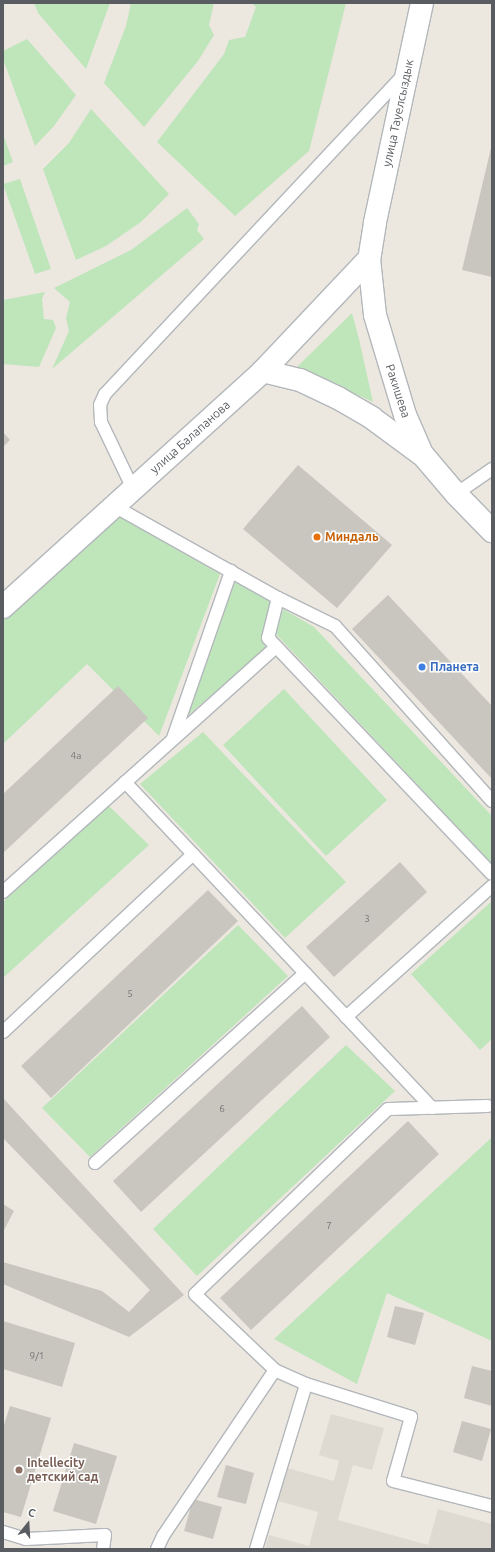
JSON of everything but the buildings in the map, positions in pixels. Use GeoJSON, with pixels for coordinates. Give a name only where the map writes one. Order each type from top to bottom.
{"type":"FeatureCollection","features":[{"type":"Feature","properties":{"kind":"street","name":"улица Тауелсыздык"},"geometry":{"type":"LineString","coordinates":[[375,223],[422,3]]}},
{"type":"Feature","properties":{"kind":"street","name":"Ракишева"},"geometry":{"type":"LineString","coordinates":[[375,223],[369,259],[375,315],[405,415],[422,454],[456,494],[492,531]]}},
{"type":"Feature","properties":{"kind":"street","name":"улица Балапанова"},"geometry":{"type":"LineString","coordinates":[[3,607],[263,371],[369,259]]}},
{"type":"Feature","properties":{"kind":"street"},"geometry":{"type":"LineString","coordinates":[[263,371],[300,380],[338,398],[372,418],[422,454]]}},
{"type":"Feature","properties":{"kind":"lane"},"geometry":{"type":"LineString","coordinates":[[133,489],[101,422],[100,405],[105,394],[407,70]]}},
{"type":"Feature","properties":{"kind":"lane"},"geometry":{"type":"LineString","coordinates":[[456,494],[492,469]]}},
{"type":"Feature","properties":{"kind":"lane"},"geometry":{"type":"LineString","coordinates":[[114,506],[278,598],[336,626],[492,800]]}},
{"type":"Feature","properties":{"kind":"lane"},"geometry":{"type":"LineString","coordinates":[[173,739],[231,571]]}},
{"type":"Feature","properties":{"kind":"lane"},"geometry":{"type":"LineString","coordinates":[[278,598],[268,638],[492,874]]}},
{"type":"Feature","properties":{"kind":"lane"},"geometry":{"type":"LineString","coordinates":[[3,892],[276,647]]}},
{"type":"Feature","properties":{"kind":"lane"},"geometry":{"type":"LineString","coordinates":[[125,782],[432,1108]]}},
{"type":"Feature","properties":{"kind":"lane"},"geometry":{"type":"LineString","coordinates":[[3,1032],[193,854]]}},
{"type":"Feature","properties":{"kind":"lane"},"geometry":{"type":"LineString","coordinates":[[346,1017],[492,886]]}},
{"type":"Feature","properties":{"kind":"lane"},"geometry":{"type":"LineString","coordinates":[[95,1163],[305,973]]}},
{"type":"Feature","properties":{"kind":"lane"},"geometry":{"type":"LineString","coordinates":[[491,1106],[388,1109],[195,1294],[275,1370],[306,1384],[411,1417],[393,1481],[492,1506]]}},
{"type":"Feature","properties":{"kind":"lane"},"geometry":{"type":"LineString","coordinates":[[157,1549],[163,1536],[275,1370]]}},
{"type":"Feature","properties":{"kind":"lane"},"geometry":{"type":"LineString","coordinates":[[256,1549],[306,1384]]}},
{"type":"Feature","properties":{"kind":"lane"},"geometry":{"type":"LineString","coordinates":[[3,1532],[26,1539],[105,1535],[103,1549]]}},
{"type":"Feature","properties":{"kind":"shaded area"},"geometry":{"type":"Polygon","coordinates":[[[331,1414],[384,1428],[372,1470],[353,1465],[338,1520],[428,1545],[438,1509],[492,1524],[492,1549],[265,1549],[269,1535],[309,1546],[318,1512],[278,1501],[287,1468],[334,1481],[339,1461],[319,1455],[331,1414]]]}},
{"type":"Feature","properties":{"kind":"green space"},"geometry":{"type":"Polygon","coordinates":[[[34,3],[110,3],[86,69],[38,13],[34,3]]]}},
{"type":"Feature","properties":{"kind":"green space"},"geometry":{"type":"Polygon","coordinates":[[[131,3],[214,3],[209,25],[214,35],[198,61],[144,127],[104,83],[126,26],[131,3]]]}},
{"type":"Feature","properties":{"kind":"green space"},"geometry":{"type":"Polygon","coordinates":[[[252,3],[346,3],[309,151],[235,216],[157,142],[224,54],[229,40],[245,37],[256,7],[252,3]]]}},
{"type":"Feature","properties":{"kind":"green space"},"geometry":{"type":"Polygon","coordinates":[[[27,39],[76,95],[54,126],[35,146],[3,59],[3,51],[27,39]]]}},
{"type":"Feature","properties":{"kind":"green space"},"geometry":{"type":"Polygon","coordinates":[[[91,109],[169,194],[141,222],[106,246],[76,260],[43,169],[69,143],[91,109]]]}},
{"type":"Feature","properties":{"kind":"green space"},"geometry":{"type":"Polygon","coordinates":[[[3,134],[13,162],[3,166],[3,134]]]}},
{"type":"Feature","properties":{"kind":"green space"},"geometry":{"type":"Polygon","coordinates":[[[20,179],[51,269],[35,274],[3,184],[20,179]]]}},
{"type":"Feature","properties":{"kind":"green space"},"geometry":{"type":"Polygon","coordinates":[[[187,208],[199,224],[197,230],[204,239],[52,369],[69,331],[66,318],[70,302],[54,288],[131,250],[187,208]]]}},
{"type":"Feature","properties":{"kind":"green space"},"geometry":{"type":"Polygon","coordinates":[[[45,292],[42,299],[44,319],[53,320],[56,328],[39,367],[3,364],[3,300],[45,292]]]}},
{"type":"Feature","properties":{"kind":"green space"},"geometry":{"type":"Polygon","coordinates":[[[352,313],[359,339],[373,402],[297,367],[352,313]]]}},
{"type":"Feature","properties":{"kind":"green space"},"geometry":{"type":"Polygon","coordinates":[[[116,515],[220,574],[159,736],[87,664],[3,744],[3,617],[116,515]]]}},
{"type":"Feature","properties":{"kind":"green space"},"geometry":{"type":"Polygon","coordinates":[[[232,581],[273,600],[262,639],[266,649],[186,717],[232,581]]]}},
{"type":"Feature","properties":{"kind":"green space"},"geometry":{"type":"Polygon","coordinates":[[[283,609],[314,627],[492,816],[492,864],[275,633],[283,609]]]}},
{"type":"Feature","properties":{"kind":"green space"},"geometry":{"type":"Polygon","coordinates":[[[284,689],[387,800],[326,856],[223,745],[284,689]]]}},
{"type":"Feature","properties":{"kind":"green space"},"geometry":{"type":"Polygon","coordinates":[[[203,732],[346,882],[285,938],[140,784],[203,732]]]}},
{"type":"Feature","properties":{"kind":"green space"},"geometry":{"type":"Polygon","coordinates":[[[109,806],[149,845],[3,978],[3,902],[109,806]]]}},
{"type":"Feature","properties":{"kind":"green space"},"geometry":{"type":"Polygon","coordinates":[[[492,901],[492,1039],[480,1050],[411,974],[492,901]]]}},
{"type":"Feature","properties":{"kind":"green space"},"geometry":{"type":"Polygon","coordinates":[[[238,925],[288,976],[90,1157],[42,1108],[238,925]]]}},
{"type":"Feature","properties":{"kind":"green space"},"geometry":{"type":"Polygon","coordinates":[[[346,1045],[395,1091],[197,1276],[153,1229],[346,1045]]]}},
{"type":"Feature","properties":{"kind":"green space"},"geometry":{"type":"Polygon","coordinates":[[[491,1138],[492,1341],[387,1293],[357,1384],[274,1339],[491,1138]]]}},
{"type":"Feature","properties":{"kind":"place","name":"Миндаль"},"geometry":{"type":"Point","coordinates":[317,537]}},
{"type":"Feature","properties":{"kind":"place","name":"Планета"},"geometry":{"type":"Point","coordinates":[422,667]}},
{"type":"Feature","properties":{"kind":"place","name":"Intellecity детский сад"},"geometry":{"type":"Point","coordinates":[19,1470]}}]}
